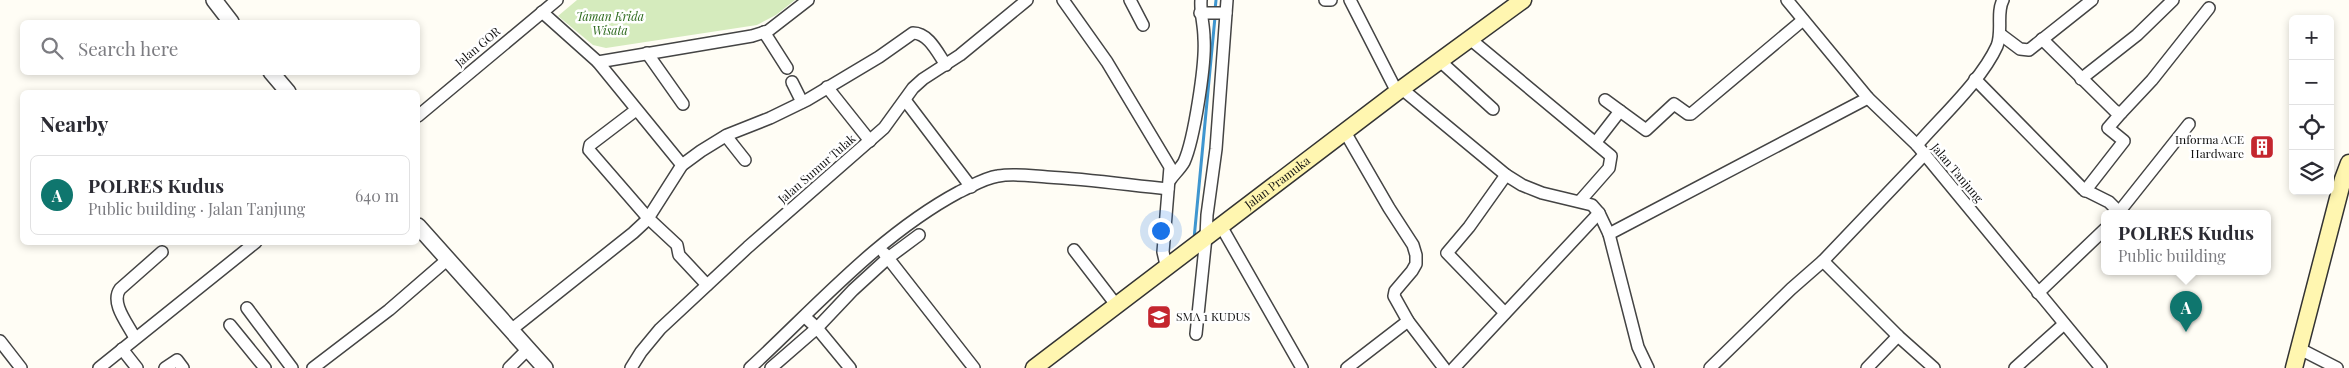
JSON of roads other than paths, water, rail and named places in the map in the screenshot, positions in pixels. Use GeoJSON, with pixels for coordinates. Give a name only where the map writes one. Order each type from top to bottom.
{"type":"FeatureCollection","features":[{"type":"Feature","properties":{"kind":"main road","name":"Jalan Pramuka"},"geometry":{"type":"LineString","coordinates":[[1034,368],[1167,269],[1206,237],[1345,132],[1357,125],[1523,0]]}},
{"type":"Feature","properties":{"kind":"main road"},"geometry":{"type":"LineString","coordinates":[[2294,368],[2346,182],[2349,162]]}},
{"type":"Feature","properties":{"kind":"street"},"geometry":{"type":"LineString","coordinates":[[214,0],[229,20]]}},
{"type":"Feature","properties":{"kind":"street","name":"Jalan GOR"},"geometry":{"type":"LineString","coordinates":[[420,114],[556,0]]}},
{"type":"Feature","properties":{"kind":"street"},"geometry":{"type":"LineString","coordinates":[[598,62],[752,36],[764,32],[808,0]]}},
{"type":"Feature","properties":{"kind":"street","name":"Jalan Sumur Tulak"},"geometry":{"type":"LineString","coordinates":[[631,368],[641,352],[660,329],[884,128],[923,79],[946,65],[1027,0]]}},
{"type":"Feature","properties":{"kind":"street"},"geometry":{"type":"LineString","coordinates":[[1063,0],[1107,62],[1167,161],[1168,191],[1163,252],[1167,269]]}},
{"type":"Feature","properties":{"kind":"street"},"geometry":{"type":"LineString","coordinates":[[1130,0],[1143,25]]}},
{"type":"Feature","properties":{"kind":"street"},"geometry":{"type":"LineString","coordinates":[[1168,191],[1183,164],[1191,137],[1199,90],[1204,38],[1201,0]]}},
{"type":"Feature","properties":{"kind":"street"},"geometry":{"type":"LineString","coordinates":[[1196,334],[1209,194],[1216,149],[1223,13],[1227,0]]}},
{"type":"Feature","properties":{"kind":"street"},"geometry":{"type":"LineString","coordinates":[[1325,0],[1331,0]]}},
{"type":"Feature","properties":{"kind":"street"},"geometry":{"type":"LineString","coordinates":[[1350,0],[1400,91],[1506,175],[1522,185],[1542,193],[1592,205],[1599,213],[1609,234],[1638,348],[1648,368]]}},
{"type":"Feature","properties":{"kind":"street","name":"Jalan Tanjung"},"geometry":{"type":"LineString","coordinates":[[1787,0],[1868,98],[1921,150],[2101,368]]}},
{"type":"Feature","properties":{"kind":"street"},"geometry":{"type":"LineString","coordinates":[[2000,34],[2026,51],[2032,49],[2092,0]]}},
{"type":"Feature","properties":{"kind":"street"},"geometry":{"type":"LineString","coordinates":[[2081,79],[2137,35],[2173,0]]}},
{"type":"Feature","properties":{"kind":"street"},"geometry":{"type":"LineString","coordinates":[[1710,368],[1790,289],[1823,261],[1921,150],[1996,49],[2000,34],[2001,1]]}},
{"type":"Feature","properties":{"kind":"street"},"geometry":{"type":"LineString","coordinates":[[2085,191],[2124,141],[2108,128],[2152,80],[2209,8]]}},
{"type":"Feature","properties":{"kind":"street"},"geometry":{"type":"LineString","coordinates":[[542,12],[598,62],[682,165]]}},
{"type":"Feature","properties":{"kind":"street"},"geometry":{"type":"LineString","coordinates":[[1202,12],[1223,13]]}},
{"type":"Feature","properties":{"kind":"street"},"geometry":{"type":"LineString","coordinates":[[1605,100],[1646,130],[1674,104],[1688,114],[1691,114],[1803,20]]}},
{"type":"Feature","properties":{"kind":"street"},"geometry":{"type":"LineString","coordinates":[[764,32],[787,68]]}},
{"type":"Feature","properties":{"kind":"street"},"geometry":{"type":"LineString","coordinates":[[511,330],[633,234],[648,218],[682,165],[726,136],[770,118],[802,102],[879,57],[913,34],[925,37],[946,65]]}},
{"type":"Feature","properties":{"kind":"street"},"geometry":{"type":"LineString","coordinates":[[1470,39],[1532,92],[1607,151],[1611,160],[1608,168],[1580,201]]}},
{"type":"Feature","properties":{"kind":"street"},"geometry":{"type":"LineString","coordinates":[[2042,39],[2115,111],[2121,113]]}},
{"type":"Feature","properties":{"kind":"street"},"geometry":{"type":"LineString","coordinates":[[647,53],[683,104]]}},
{"type":"Feature","properties":{"kind":"street"},"geometry":{"type":"LineString","coordinates":[[1440,61],[1493,109]]}},
{"type":"Feature","properties":{"kind":"street"},"geometry":{"type":"LineString","coordinates":[[274,75],[286,90]]}},
{"type":"Feature","properties":{"kind":"street"},"geometry":{"type":"LineString","coordinates":[[1975,79],[2085,191],[2109,202],[2117,210]]}},
{"type":"Feature","properties":{"kind":"street"},"geometry":{"type":"LineString","coordinates":[[792,82],[802,102]]}},
{"type":"Feature","properties":{"kind":"street"},"geometry":{"type":"LineString","coordinates":[[827,88],[870,141]]}},
{"type":"Feature","properties":{"kind":"street"},"geometry":{"type":"LineString","coordinates":[[1609,234],[1868,98]]}},
{"type":"Feature","properties":{"kind":"street"},"geometry":{"type":"LineString","coordinates":[[905,100],[971,186]]}},
{"type":"Feature","properties":{"kind":"street"},"geometry":{"type":"LineString","coordinates":[[636,110],[588,148],[648,218],[677,245],[679,255],[707,285]]}},
{"type":"Feature","properties":{"kind":"street"},"geometry":{"type":"LineString","coordinates":[[1596,142],[1620,111]]}},
{"type":"Feature","properties":{"kind":"street"},"geometry":{"type":"LineString","coordinates":[[2121,210],[2189,124]]}},
{"type":"Feature","properties":{"kind":"street"},"geometry":{"type":"LineString","coordinates":[[1345,132],[1413,245],[1416,264],[1394,296],[1408,321],[1444,368]]}},
{"type":"Feature","properties":{"kind":"street"},"geometry":{"type":"LineString","coordinates":[[726,136],[744,160]]}},
{"type":"Feature","properties":{"kind":"street"},"geometry":{"type":"LineString","coordinates":[[750,368],[853,290],[914,221],[971,186],[998,176],[1020,175],[1074,178],[1168,191]]}},
{"type":"Feature","properties":{"kind":"street"},"geometry":{"type":"LineString","coordinates":[[1505,313],[1446,254],[1469,228],[1506,175]]}},
{"type":"Feature","properties":{"kind":"street"},"geometry":{"type":"LineString","coordinates":[[1454,368],[1599,213]]}},
{"type":"Feature","properties":{"kind":"street"},"geometry":{"type":"LineString","coordinates":[[1221,226],[1302,368]]}},
{"type":"Feature","properties":{"kind":"street"},"geometry":{"type":"LineString","coordinates":[[420,228],[545,368]]}},
{"type":"Feature","properties":{"kind":"street"},"geometry":{"type":"LineString","coordinates":[[2038,293],[2101,234]]}},
{"type":"Feature","properties":{"kind":"street"},"geometry":{"type":"LineString","coordinates":[[771,368],[810,322],[884,253],[918,235]]}},
{"type":"Feature","properties":{"kind":"street"},"geometry":{"type":"LineString","coordinates":[[99,368],[252,245]]}},
{"type":"Feature","properties":{"kind":"street"},"geometry":{"type":"LineString","coordinates":[[1074,250],[1117,306]]}},
{"type":"Feature","properties":{"kind":"street"},"geometry":{"type":"LineString","coordinates":[[135,338],[118,305],[117,296],[120,289],[162,252]]}},
{"type":"Feature","properties":{"kind":"street"},"geometry":{"type":"LineString","coordinates":[[884,253],[974,368]]}},
{"type":"Feature","properties":{"kind":"street"},"geometry":{"type":"LineString","coordinates":[[313,368],[389,310],[448,259]]}},
{"type":"Feature","properties":{"kind":"street"},"geometry":{"type":"LineString","coordinates":[[1823,261],[1898,336],[1934,368]]}},
{"type":"Feature","properties":{"kind":"street"},"geometry":{"type":"LineString","coordinates":[[247,308],[292,368]]}},
{"type":"Feature","properties":{"kind":"street"},"geometry":{"type":"LineString","coordinates":[[1347,368],[1408,321]]}},
{"type":"Feature","properties":{"kind":"street"},"geometry":{"type":"LineString","coordinates":[[810,322],[850,368]]}},
{"type":"Feature","properties":{"kind":"street"},"geometry":{"type":"LineString","coordinates":[[2015,368],[2064,324]]}},
{"type":"Feature","properties":{"kind":"street"},"geometry":{"type":"LineString","coordinates":[[230,325],[265,368]]}},
{"type":"Feature","properties":{"kind":"street"},"geometry":{"type":"LineString","coordinates":[[1867,368],[1898,336]]}},
{"type":"Feature","properties":{"kind":"street"},"geometry":{"type":"LineString","coordinates":[[0,342],[22,368]]}},
{"type":"Feature","properties":{"kind":"street"},"geometry":{"type":"LineString","coordinates":[[122,349],[137,368]]}},
{"type":"Feature","properties":{"kind":"street"},"geometry":{"type":"LineString","coordinates":[[509,368],[528,349]]}},
{"type":"Feature","properties":{"kind":"street"},"geometry":{"type":"LineString","coordinates":[[2300,350],[2337,368]]}},
{"type":"Feature","properties":{"kind":"street"},"geometry":{"type":"LineString","coordinates":[[165,368],[177,360],[183,368]]}},
{"type":"Feature","properties":{"kind":"waterway"},"geometry":{"type":"LineString","coordinates":[[1215,10],[1216,0]]}},
{"type":"Feature","properties":{"kind":"waterway"},"geometry":{"type":"LineString","coordinates":[[1194,239],[1215,17]]}},
{"type":"Feature","properties":{"kind":"place","name":"Informa ACE Hardware"},"geometry":{"type":"Point","coordinates":[2262,147]}},
{"type":"Feature","properties":{"kind":"place","name":"SMA 1 KUDUS"},"geometry":{"type":"Point","coordinates":[1159,317]}},
{"type":"Feature","properties":{"kind":"place","name":"POLRES Kudus"},"geometry":{"type":"Point","coordinates":[2186,332]}},
{"type":"Feature","properties":{"kind":"park label","name":"Taman Krida Wisata"},"geometry":{"type":"Point","coordinates":[610,24]}}]}
